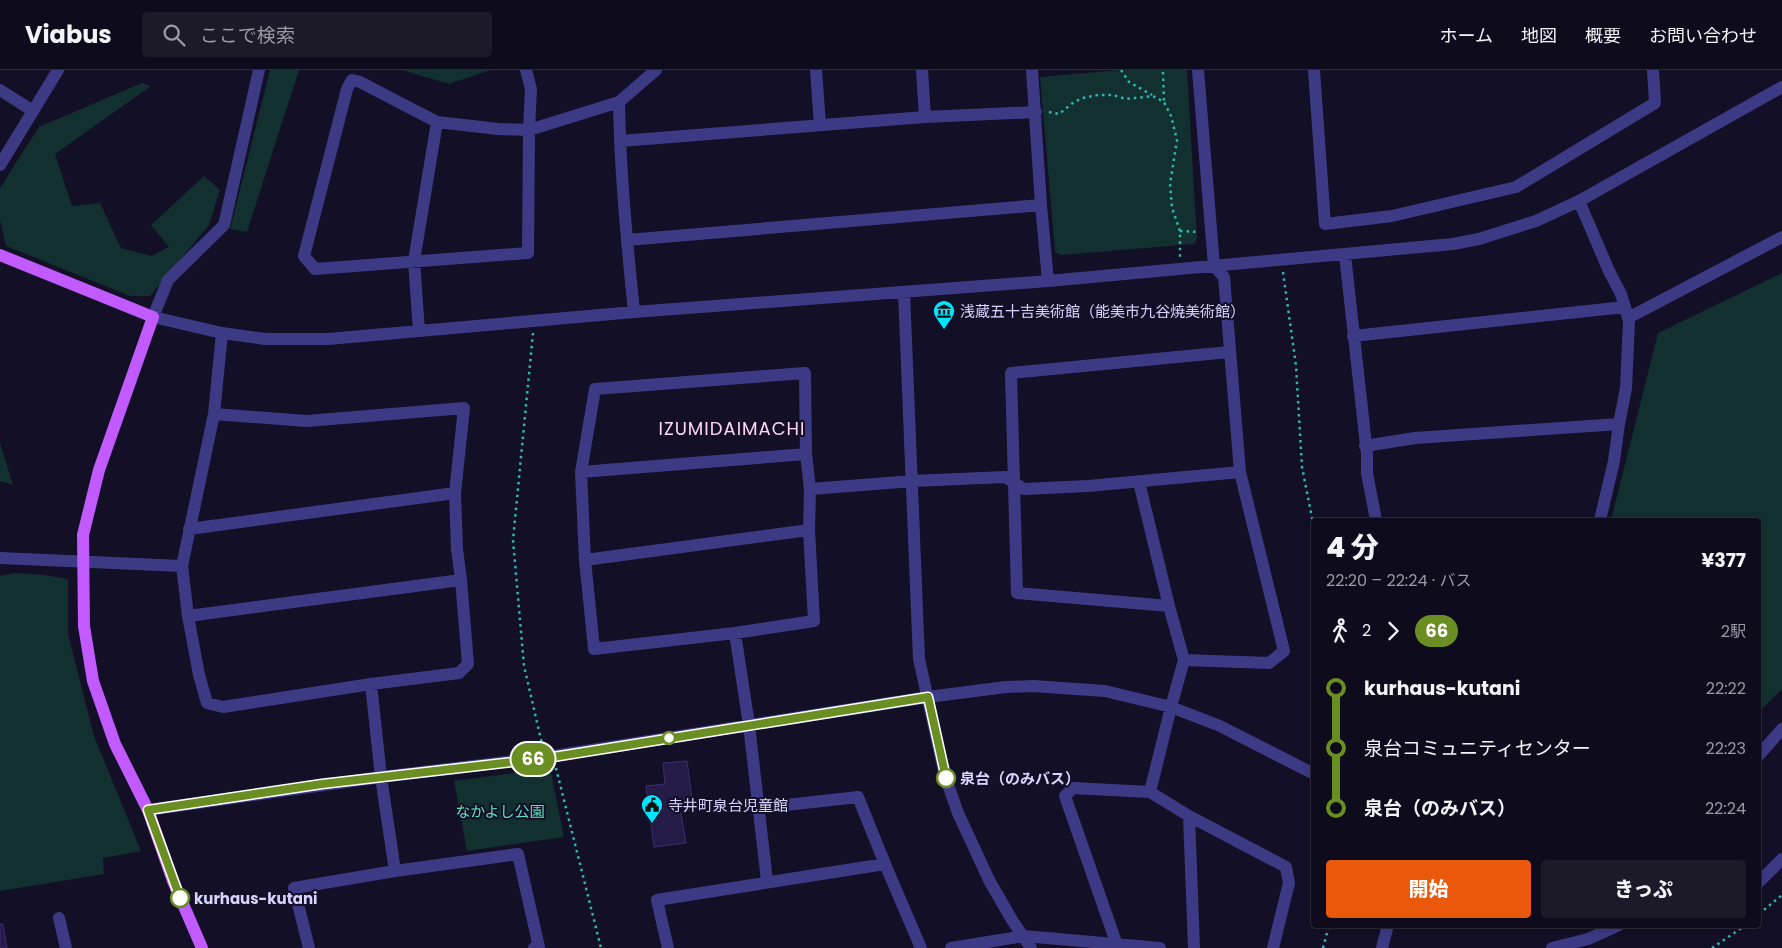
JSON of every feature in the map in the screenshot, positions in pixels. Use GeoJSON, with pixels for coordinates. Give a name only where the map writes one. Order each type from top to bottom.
{"type":"FeatureCollection","features":[{"type":"Feature","properties":{"kind":"main road"},"geometry":{"type":"LineString","coordinates":[[0,255],[153,317],[99,470],[83,536],[84,626],[93,680],[115,744],[148,810],[173,881],[202,948]]}},
{"type":"Feature","properties":{"kind":"street"},"geometry":{"type":"LineString","coordinates":[[0,165],[58,70]]}},
{"type":"Feature","properties":{"kind":"street"},"geometry":{"type":"LineString","coordinates":[[259,70],[224,225],[168,280],[153,317],[222,333],[265,339],[328,339],[634,312],[1048,281],[1453,244],[1480,239],[1536,221],[1579,201],[1782,87]]}},
{"type":"Feature","properties":{"kind":"street"},"geometry":{"type":"LineString","coordinates":[[526,70],[531,89],[529,130],[528,252],[316,269],[304,256],[352,80],[360,82],[437,122],[498,129],[529,130],[619,102],[656,70]]}},
{"type":"Feature","properties":{"kind":"street"},"geometry":{"type":"LineString","coordinates":[[816,70],[820,125]]}},
{"type":"Feature","properties":{"kind":"street"},"geometry":{"type":"LineString","coordinates":[[922,70],[925,116]]}},
{"type":"Feature","properties":{"kind":"street"},"geometry":{"type":"LineString","coordinates":[[1032,70],[1048,281]]}},
{"type":"Feature","properties":{"kind":"street"},"geometry":{"type":"LineString","coordinates":[[1184,660],[1269,663],[1284,651],[1240,472],[1224,276],[1214,266],[1198,70]]}},
{"type":"Feature","properties":{"kind":"street"},"geometry":{"type":"LineString","coordinates":[[1314,70],[1325,224],[1392,216],[1516,187],[1655,103],[1653,70]]}},
{"type":"Feature","properties":{"kind":"street"},"geometry":{"type":"LineString","coordinates":[[0,90],[33,111]]}},
{"type":"Feature","properties":{"kind":"street"},"geometry":{"type":"LineString","coordinates":[[619,102],[627,240],[634,312]]}},
{"type":"Feature","properties":{"kind":"street"},"geometry":{"type":"LineString","coordinates":[[620,141],[925,116],[1036,112]]}},
{"type":"Feature","properties":{"kind":"street"},"geometry":{"type":"LineString","coordinates":[[419,331],[414,261],[437,122]]}},
{"type":"Feature","properties":{"kind":"street"},"geometry":{"type":"LineString","coordinates":[[1579,201],[1621,294],[1629,321],[1626,388],[1618,424],[1614,460],[1600,518]]}},
{"type":"Feature","properties":{"kind":"street"},"geometry":{"type":"LineString","coordinates":[[627,240],[1041,205]]}},
{"type":"Feature","properties":{"kind":"street"},"geometry":{"type":"LineString","coordinates":[[1353,336],[1626,313],[1782,238]]}},
{"type":"Feature","properties":{"kind":"street"},"geometry":{"type":"LineString","coordinates":[[1345,255],[1364,446],[1367,454],[1367,473],[1376,518]]}},
{"type":"Feature","properties":{"kind":"street"},"geometry":{"type":"LineString","coordinates":[[904,292],[919,658],[945,776],[958,813],[988,880],[1031,948]]}},
{"type":"Feature","properties":{"kind":"street"},"geometry":{"type":"LineString","coordinates":[[214,414],[307,421],[464,408],[455,493],[457,549],[468,664],[459,673],[371,684],[223,707],[207,703],[199,675],[188,616],[182,566],[214,414],[222,333]]}},
{"type":"Feature","properties":{"kind":"street"},"geometry":{"type":"LineString","coordinates":[[1169,606],[1017,593],[1012,373],[1230,352]]}},
{"type":"Feature","properties":{"kind":"street"},"geometry":{"type":"LineString","coordinates":[[805,373],[806,454],[810,489],[814,621],[734,633],[594,649],[584,560],[581,472],[595,389],[805,373]]}},
{"type":"Feature","properties":{"kind":"street"},"geometry":{"type":"LineString","coordinates":[[1364,446],[1415,438],[1618,424]]}},
{"type":"Feature","properties":{"kind":"street"},"geometry":{"type":"LineString","coordinates":[[581,472],[806,454]]}},
{"type":"Feature","properties":{"kind":"street"},"geometry":{"type":"LineString","coordinates":[[810,489],[913,481],[1006,477],[1024,489],[1140,482],[1240,472]]}},
{"type":"Feature","properties":{"kind":"street"},"geometry":{"type":"LineString","coordinates":[[1140,482],[1169,606],[1184,660],[1150,792]]}},
{"type":"Feature","properties":{"kind":"street"},"geometry":{"type":"LineString","coordinates":[[189,529],[455,493]]}},
{"type":"Feature","properties":{"kind":"street"},"geometry":{"type":"LineString","coordinates":[[584,560],[810,530]]}},
{"type":"Feature","properties":{"kind":"street"},"geometry":{"type":"LineString","coordinates":[[0,558],[182,566]]}},
{"type":"Feature","properties":{"kind":"street"},"geometry":{"type":"LineString","coordinates":[[188,616],[461,580]]}},
{"type":"Feature","properties":{"kind":"street"},"geometry":{"type":"LineString","coordinates":[[734,633],[749,725],[767,881]]}},
{"type":"Feature","properties":{"kind":"street"},"geometry":{"type":"LineString","coordinates":[[371,684],[381,777],[395,871]]}},
{"type":"Feature","properties":{"kind":"street"},"geometry":{"type":"LineString","coordinates":[[148,810],[381,777],[547,758],[928,697],[1006,687],[1033,686],[1105,691],[1171,707],[1220,726],[1311,772]]}},
{"type":"Feature","properties":{"kind":"street"},"geometry":{"type":"LineString","coordinates":[[1761,753],[1782,729]]}},
{"type":"Feature","properties":{"kind":"street"},"geometry":{"type":"LineString","coordinates":[[1117,945],[1066,796],[1072,788],[1150,792],[1189,816],[1286,867],[1289,883],[1273,948]]}},
{"type":"Feature","properties":{"kind":"street"},"geometry":{"type":"LineString","coordinates":[[759,808],[858,797],[921,948]]}},
{"type":"Feature","properties":{"kind":"street"},"geometry":{"type":"LineString","coordinates":[[1189,816],[1194,948]]}},
{"type":"Feature","properties":{"kind":"street"},"geometry":{"type":"LineString","coordinates":[[308,948],[294,888],[395,871],[518,854],[539,947],[534,948]]}},
{"type":"Feature","properties":{"kind":"street"},"geometry":{"type":"LineString","coordinates":[[1761,880],[1782,859]]}},
{"type":"Feature","properties":{"kind":"street"},"geometry":{"type":"LineString","coordinates":[[668,948],[657,900],[767,881],[885,864]]}},
{"type":"Feature","properties":{"kind":"street"},"geometry":{"type":"LineString","coordinates":[[59,918],[66,948]]}},
{"type":"Feature","properties":{"kind":"street"},"geometry":{"type":"LineString","coordinates":[[1382,948],[1387,928]]}},
{"type":"Feature","properties":{"kind":"street"},"geometry":{"type":"LineString","coordinates":[[1552,948],[1588,939],[1612,928]]}},
{"type":"Feature","properties":{"kind":"street"},"geometry":{"type":"LineString","coordinates":[[952,948],[1024,936],[1160,948]]}},
{"type":"Feature","properties":{"kind":"path"},"geometry":{"type":"LineString","coordinates":[[1120,70],[1129,82],[1164,102]]}},
{"type":"Feature","properties":{"kind":"path"},"geometry":{"type":"LineString","coordinates":[[1163,72],[1164,102],[1171,116],[1177,140],[1170,184],[1172,208],[1180,231],[1181,268]]}},
{"type":"Feature","properties":{"kind":"path"},"geometry":{"type":"LineString","coordinates":[[1036,112],[1048,111],[1059,114],[1074,102],[1098,94],[1113,95],[1126,99],[1153,96]]}},
{"type":"Feature","properties":{"kind":"path"},"geometry":{"type":"LineString","coordinates":[[1180,231],[1211,231]]}},
{"type":"Feature","properties":{"kind":"path"},"geometry":{"type":"LineString","coordinates":[[1282,259],[1296,366],[1302,467],[1312,518]]}},
{"type":"Feature","properties":{"kind":"path"},"geometry":{"type":"LineString","coordinates":[[535,320],[513,540],[524,666],[547,758],[556,768],[601,948]]}},
{"type":"Feature","properties":{"kind":"path"},"geometry":{"type":"LineString","coordinates":[[1761,912],[1782,895]]}},
{"type":"Feature","properties":{"kind":"path"},"geometry":{"type":"LineString","coordinates":[[1323,948],[1328,928]]}},
{"type":"Feature","properties":{"kind":"path"},"geometry":{"type":"LineString","coordinates":[[1712,948],[1742,928]]}},
{"type":"Feature","properties":{"kind":"green space"},"geometry":{"type":"Polygon","coordinates":[[[270,70],[299,70],[247,232],[230,229],[270,70]]]}},
{"type":"Feature","properties":{"kind":"green space"},"geometry":{"type":"Polygon","coordinates":[[[402,70],[491,70],[449,84],[402,70]]]}},
{"type":"Feature","properties":{"kind":"green space"},"geometry":{"type":"Polygon","coordinates":[[[1120,70],[1187,70],[1197,239],[1194,244],[1061,255],[1055,252],[1040,77],[1120,70]]]}},
{"type":"Feature","properties":{"kind":"green space"},"geometry":{"type":"Polygon","coordinates":[[[142,83],[151,86],[55,154],[72,206],[100,203],[121,248],[151,256],[169,247],[151,225],[204,176],[220,190],[209,225],[150,296],[130,296],[6,246],[0,220],[0,188],[39,127],[142,83]]]}},
{"type":"Feature","properties":{"kind":"green space"},"geometry":{"type":"Polygon","coordinates":[[[1782,273],[1782,689],[1761,710],[1761,518],[1612,518],[1658,333],[1782,273]]]}},
{"type":"Feature","properties":{"kind":"green space"},"geometry":{"type":"Polygon","coordinates":[[[0,443],[13,485],[0,481],[0,443]]]}},
{"type":"Feature","properties":{"kind":"green space"},"geometry":{"type":"Polygon","coordinates":[[[14,573],[68,579],[68,634],[94,736],[141,851],[103,858],[104,874],[0,891],[0,576],[14,573]]]}},
{"type":"Feature","properties":{"kind":"green space","name":"なかよし公園"},"geometry":{"type":"Polygon","coordinates":[[[550,768],[564,837],[467,851],[454,781],[550,768]]]}},
{"type":"Feature","properties":{"kind":"building"},"geometry":{"type":"Polygon","coordinates":[[[687,761],[693,806],[680,808],[686,843],[654,847],[646,786],[665,784],[663,763],[687,761]]]}},
{"type":"Feature","properties":{"kind":"building"},"geometry":{"type":"Polygon","coordinates":[[[0,924],[3,924],[7,948],[0,948],[0,924]]]}},
{"type":"Feature","properties":{"kind":"bus line","name":"66"},"geometry":{"type":"LineString","coordinates":[[180,898],[148,810],[322,784],[547,758],[928,697],[946,778]]}},
{"type":"Feature","properties":{"kind":"place","name":"浅蔵五十吉美術館（能美市九谷焼美術館）"},"geometry":{"type":"Point","coordinates":[944,330]}},
{"type":"Feature","properties":{"kind":"place","name":"泉台（のみバス）"},"geometry":{"type":"Point","coordinates":[946,778]}},
{"type":"Feature","properties":{"kind":"place","name":"寺井町泉台児童館"},"geometry":{"type":"Point","coordinates":[652,824]}},
{"type":"Feature","properties":{"kind":"place","name":"kurhaus-kutani"},"geometry":{"type":"Point","coordinates":[180,898]}},
{"type":"Feature","properties":{"kind":"district","name":"IZUMIDAIMACHI"},"geometry":{"type":"Point","coordinates":[732,428]}}]}
